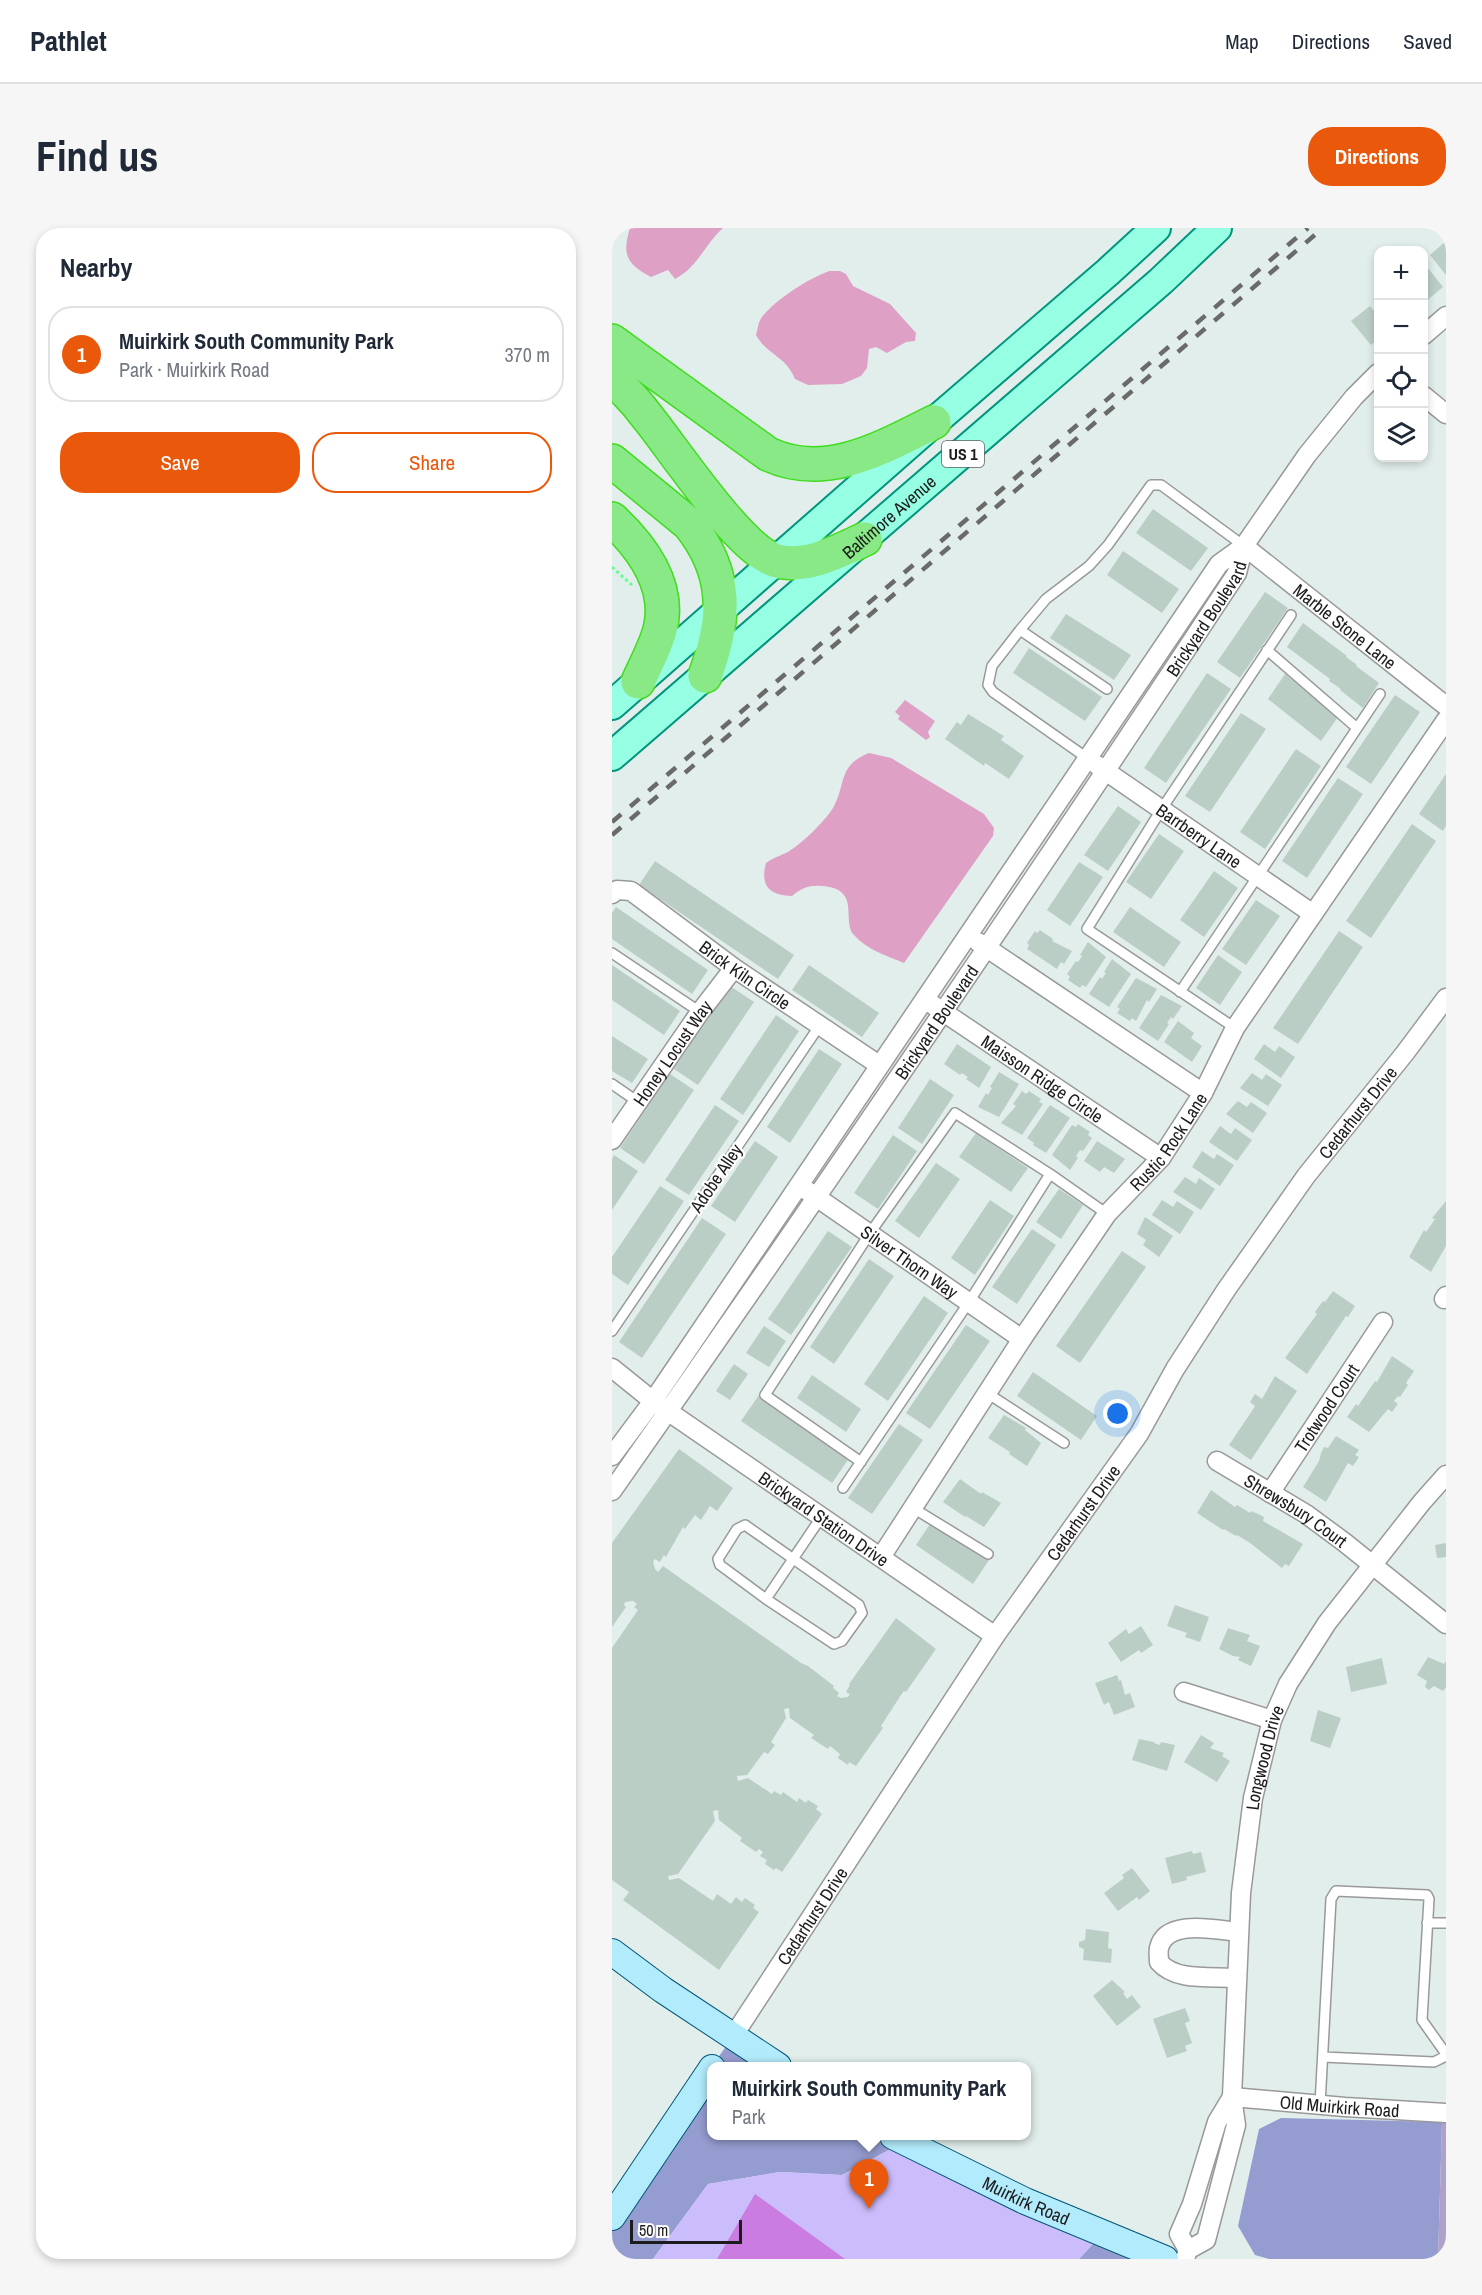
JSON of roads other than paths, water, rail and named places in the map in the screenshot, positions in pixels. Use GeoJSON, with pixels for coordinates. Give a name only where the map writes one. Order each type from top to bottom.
{"type":"FeatureCollection","features":[{"type":"Feature","properties":{"kind":"highway"},"geometry":{"type":"LineString","coordinates":[[612,342],[768,454],[787,462],[811,465],[838,463],[877,450],[934,422]]}},
{"type":"Feature","properties":{"kind":"highway"},"geometry":{"type":"LineString","coordinates":[[612,378],[630,395],[741,538],[776,561],[812,561],[865,540]]}},
{"type":"Feature","properties":{"kind":"highway"},"geometry":{"type":"LineString","coordinates":[[612,460],[689,524],[713,563],[720,585],[717,643],[705,676]]}},
{"type":"Feature","properties":{"kind":"highway"},"geometry":{"type":"LineString","coordinates":[[612,519],[644,555],[656,578],[662,605],[660,630],[638,682]]}},
{"type":"Feature","properties":{"kind":"main road","name":"US 1"},"geometry":{"type":"LineString","coordinates":[[612,705],[1156,228]]}},
{"type":"Feature","properties":{"kind":"main road","name":"Baltimore Avenue"},"geometry":{"type":"LineString","coordinates":[[612,756],[865,540],[1161,281],[1217,228]]}},
{"type":"Feature","properties":{"kind":"main road"},"geometry":{"type":"LineString","coordinates":[[612,1952],[732,2038],[770,2062]]}},
{"type":"Feature","properties":{"kind":"main road"},"geometry":{"type":"LineString","coordinates":[[715,2062],[732,2038]]}},
{"type":"Feature","properties":{"kind":"main road"},"geometry":{"type":"LineString","coordinates":[[612,2217],[707,2074]]}},
{"type":"Feature","properties":{"kind":"main road","name":"Muirkirk Road"},"geometry":{"type":"LineString","coordinates":[[900,2140],[1025,2201],[1179,2256]]}},
{"type":"Feature","properties":{"kind":"street"},"geometry":{"type":"LineString","coordinates":[[1428,332],[1445,320]]}},
{"type":"Feature","properties":{"kind":"street","name":"Brickyard Boulevard"},"geometry":{"type":"LineString","coordinates":[[612,1491],[660,1406],[798,1186],[1219,564],[1244,546],[1307,455],[1354,397],[1374,377]]}},
{"type":"Feature","properties":{"kind":"street"},"geometry":{"type":"LineString","coordinates":[[1428,399],[1446,414]]}},
{"type":"Feature","properties":{"kind":"street","name":"Brickyard Boulevard"},"geometry":{"type":"LineString","coordinates":[[612,1456],[660,1406],[817,1196],[1106,771],[1237,573],[1244,546]]}},
{"type":"Feature","properties":{"kind":"street","name":"Marble Stone Lane"},"geometry":{"type":"LineString","coordinates":[[1244,546],[1446,706]]}},
{"type":"Feature","properties":{"kind":"street","name":"Rustic Rock Lane"},"geometry":{"type":"LineString","coordinates":[[881,1557],[1022,1339],[1107,1214],[1161,1158],[1203,1093],[1235,1028],[1446,720]]}},
{"type":"Feature","properties":{"kind":"street","name":"Barrberry Lane"},"geometry":{"type":"LineString","coordinates":[[1087,758],[1313,914]]}},
{"type":"Feature","properties":{"kind":"street","name":"Brick Kiln Circle"},"geometry":{"type":"LineString","coordinates":[[612,894],[616,890],[631,891],[734,968],[879,1065]]}},
{"type":"Feature","properties":{"kind":"street"},"geometry":{"type":"LineString","coordinates":[[967,935],[1203,1093]]}},
{"type":"Feature","properties":{"kind":"street","name":"Honey Locust Way"},"geometry":{"type":"LineString","coordinates":[[612,1140],[700,1012],[734,968]]}},
{"type":"Feature","properties":{"kind":"street","name":"Maisson Ridge Circle"},"geometry":{"type":"LineString","coordinates":[[925,998],[942,1013],[1161,1158]]}},
{"type":"Feature","properties":{"kind":"street","name":"Cedarhurst Drive"},"geometry":{"type":"LineString","coordinates":[[732,2038],[996,1636],[1118,1466],[1139,1434],[1175,1369],[1270,1226],[1306,1176],[1446,998]]}},
{"type":"Feature","properties":{"kind":"street","name":"Silver Thorn Way"},"geometry":{"type":"LineString","coordinates":[[798,1186],[817,1196],[1022,1339]]}},
{"type":"Feature","properties":{"kind":"street","name":"Trotwood Court"},"geometry":{"type":"LineString","coordinates":[[1270,1493],[1383,1322]]}},
{"type":"Feature","properties":{"kind":"street"},"geometry":{"type":"LineString","coordinates":[[612,1368],[660,1406]]}},
{"type":"Feature","properties":{"kind":"street","name":"Brickyard Station Drive"},"geometry":{"type":"LineString","coordinates":[[660,1406],[996,1636]]}},
{"type":"Feature","properties":{"kind":"street","name":"Shrewsbury Court"},"geometry":{"type":"LineString","coordinates":[[1216,1461],[1306,1514],[1446,1624]]}},
{"type":"Feature","properties":{"kind":"street","name":"Longwood Drive"},"geometry":{"type":"LineString","coordinates":[[1179,2256],[1206,2240],[1236,2125],[1232,2097],[1238,1932],[1253,1798],[1272,1720],[1288,1683],[1327,1623],[1446,1475]]}},
{"type":"Feature","properties":{"kind":"street"},"geometry":{"type":"LineString","coordinates":[[1184,1692],[1272,1720]]}},
{"type":"Feature","properties":{"kind":"street"},"geometry":{"type":"LineString","coordinates":[[1236,1978],[1178,1975],[1167,1971],[1159,1962],[1159,1946],[1170,1932],[1185,1928],[1238,1932]]}},
{"type":"Feature","properties":{"kind":"street","name":"Longwood Drive"},"geometry":{"type":"LineString","coordinates":[[1179,2256],[1179,2234],[1192,2204],[1217,2122],[1232,2097]]}},
{"type":"Feature","properties":{"kind":"street","name":"Old Muirkirk Road"},"geometry":{"type":"LineString","coordinates":[[1232,2097],[1446,2113]]}},
{"type":"Feature","properties":{"kind":"lane"},"geometry":{"type":"LineString","coordinates":[[1087,758],[993,692],[988,684],[992,666],[1046,599],[1089,566],[1108,545],[1151,485],[1161,485],[1244,546]]}},
{"type":"Feature","properties":{"kind":"lane"},"geometry":{"type":"LineString","coordinates":[[1235,1028],[1088,929],[1161,810],[1291,615]]}},
{"type":"Feature","properties":{"kind":"lane"},"geometry":{"type":"LineString","coordinates":[[1020,630],[1107,689]]}},
{"type":"Feature","properties":{"kind":"lane"},"geometry":{"type":"LineString","coordinates":[[1267,650],[1357,728]]}},
{"type":"Feature","properties":{"kind":"lane"},"geometry":{"type":"LineString","coordinates":[[1180,992],[1380,694]]}},
{"type":"Feature","properties":{"kind":"lane"},"geometry":{"type":"LineString","coordinates":[[612,953],[700,1012]]}},
{"type":"Feature","properties":{"kind":"lane","name":"Adobe Alley"},"geometry":{"type":"LineString","coordinates":[[612,1331],[820,1025]]}},
{"type":"Feature","properties":{"kind":"lane"},"geometry":{"type":"LineString","coordinates":[[612,1084],[638,1102]]}},
{"type":"Feature","properties":{"kind":"lane"},"geometry":{"type":"LineString","coordinates":[[861,1462],[765,1395],[870,1233],[955,1113],[1107,1214]]}},
{"type":"Feature","properties":{"kind":"lane"},"geometry":{"type":"LineString","coordinates":[[843,1488],[969,1302],[1050,1174]]}},
{"type":"Feature","properties":{"kind":"lane"},"geometry":{"type":"LineString","coordinates":[[987,1393],[1064,1443]]}},
{"type":"Feature","properties":{"kind":"lane"},"geometry":{"type":"LineString","coordinates":[[912,1508],[988,1554]]}},
{"type":"Feature","properties":{"kind":"lane"},"geometry":{"type":"LineString","coordinates":[[766,1599],[822,1516]]}},
{"type":"Feature","properties":{"kind":"lane"},"geometry":{"type":"LineString","coordinates":[[745,1526],[859,1605],[862,1613],[842,1641],[834,1644],[766,1599],[720,1565],[718,1559],[737,1529],[745,1526]]}},
{"type":"Feature","properties":{"kind":"lane"},"geometry":{"type":"LineString","coordinates":[[1320,2105],[1332,1894],[1340,1890],[1424,1894],[1429,1899],[1422,2020],[1446,2055],[1434,2062],[1323,2057]]}},
{"type":"Feature","properties":{"kind":"lane"},"geometry":{"type":"LineString","coordinates":[[1427,1923],[1446,1923]]}},
{"type":"Feature","properties":{"kind":"railway"},"geometry":{"type":"LineString","coordinates":[[612,822],[1308,228]]}},
{"type":"Feature","properties":{"kind":"railway"},"geometry":{"type":"LineString","coordinates":[[612,835],[1323,228]]}},
{"type":"Feature","properties":{"kind":"place","name":"Muirkirk South Community Park"},"geometry":{"type":"Point","coordinates":[869,2209]}}]}
